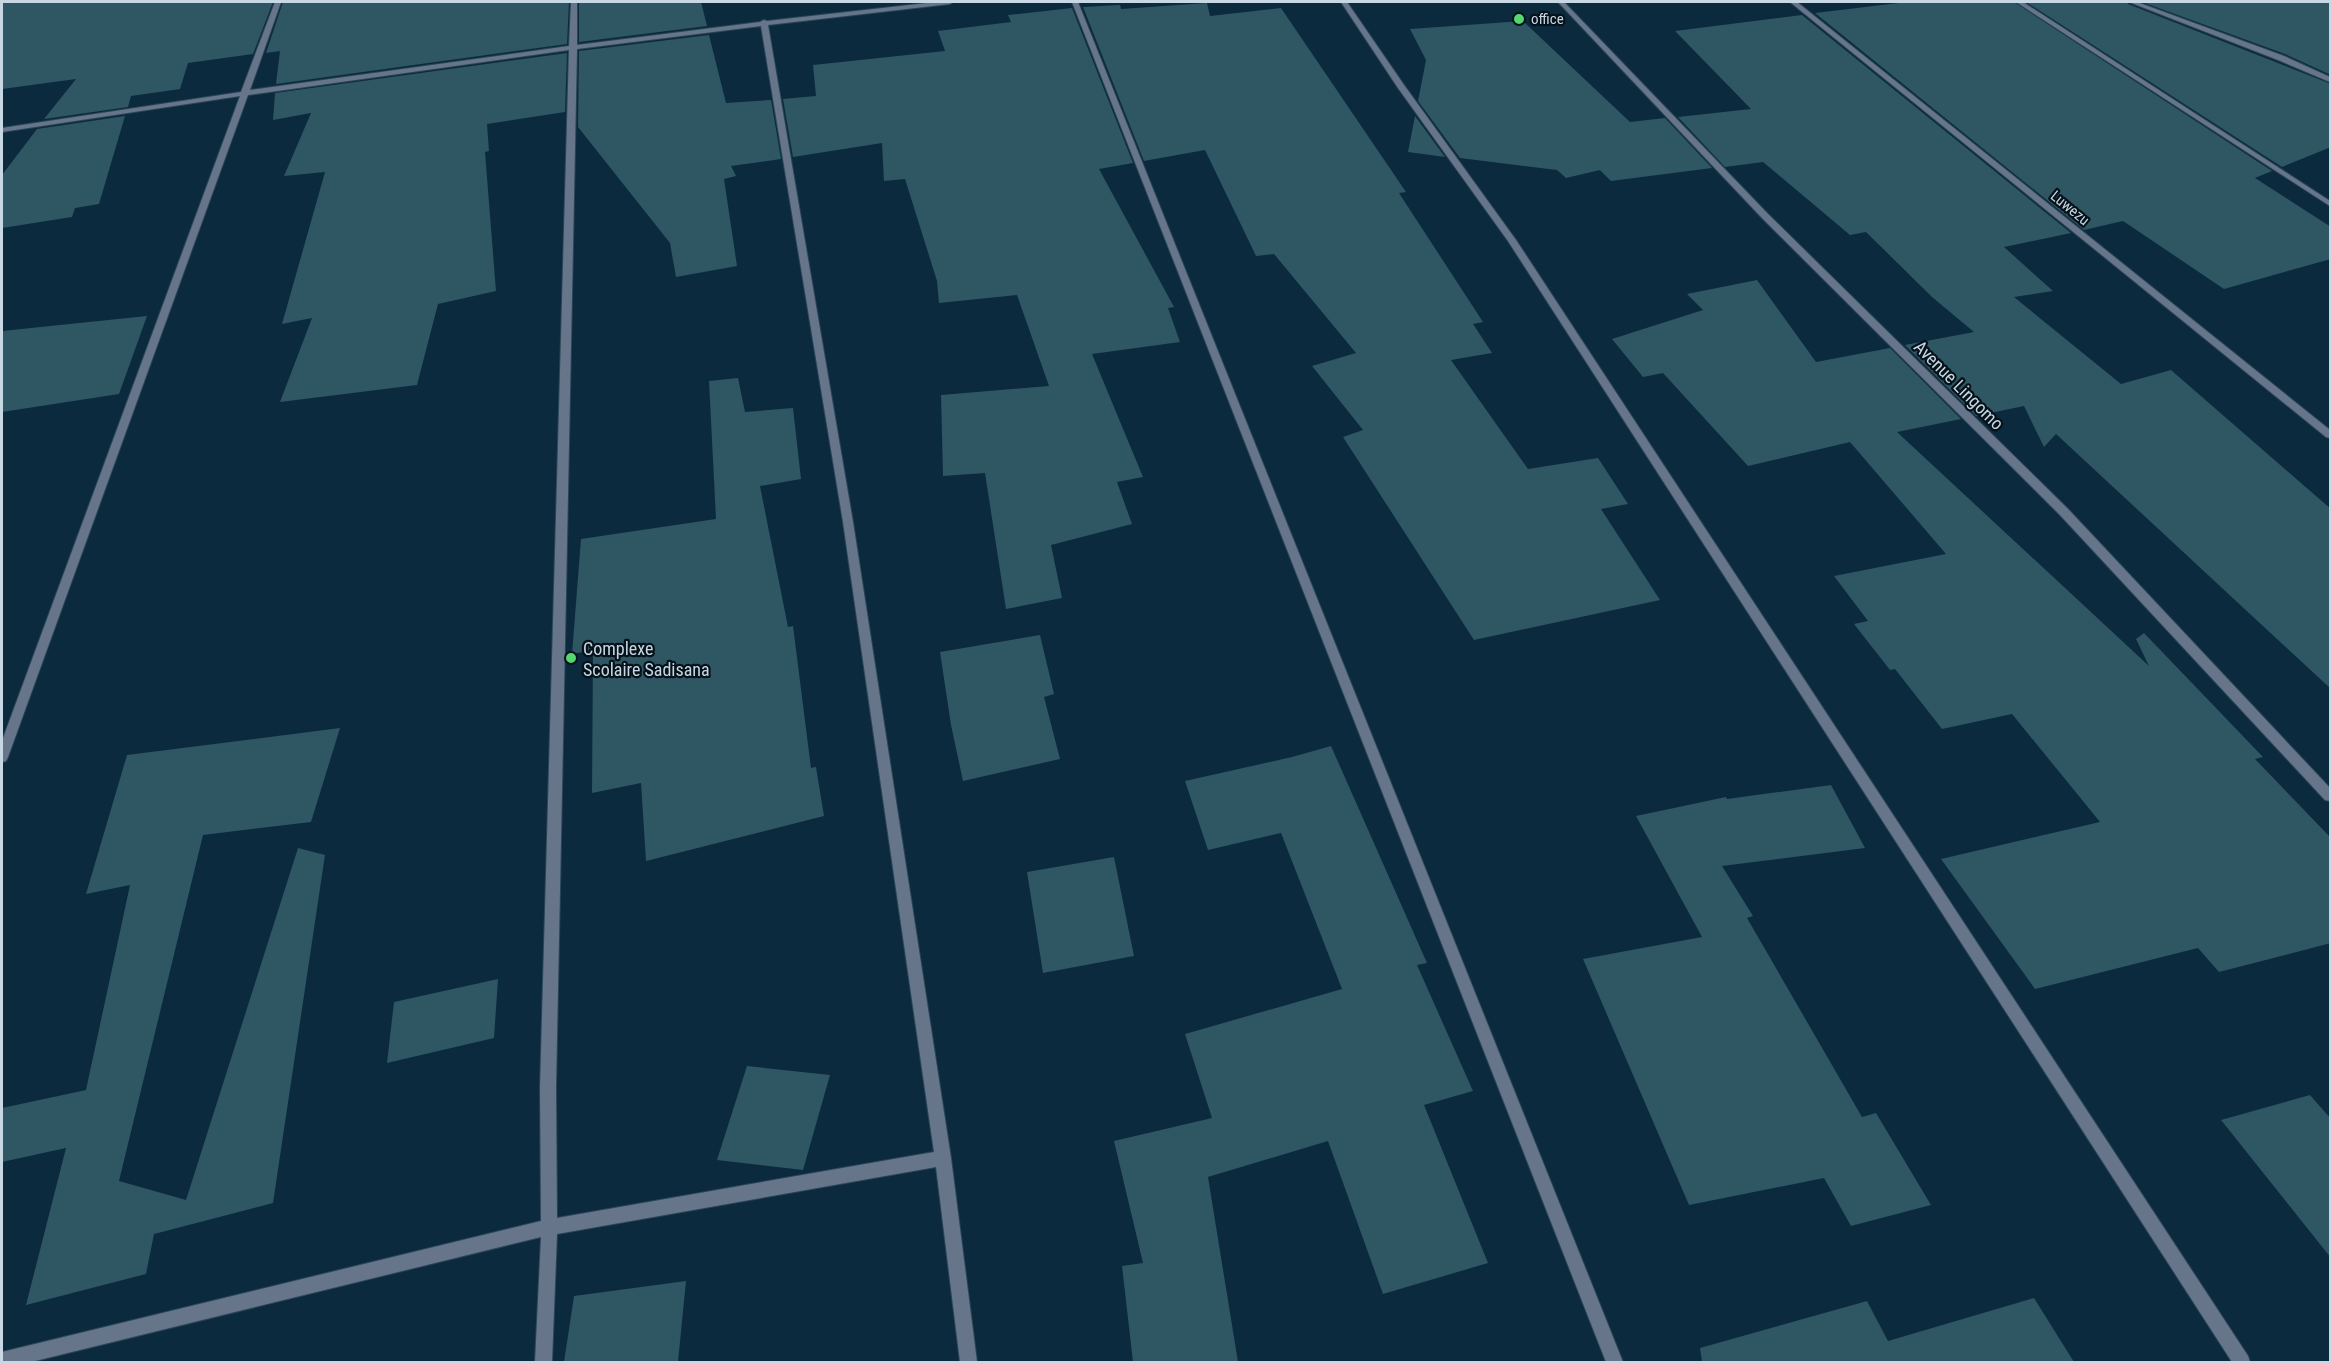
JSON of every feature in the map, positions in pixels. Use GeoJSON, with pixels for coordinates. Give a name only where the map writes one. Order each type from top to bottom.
{"type":"FeatureCollection","features":[{"type":"Feature","properties":{"kind":"street"},"geometry":{"type":"LineString","coordinates":[[2,757],[278,2]]}},
{"type":"Feature","properties":{"kind":"street"},"geometry":{"type":"LineString","coordinates":[[544,1362],[549,1227],[548,1088],[574,2]]}},
{"type":"Feature","properties":{"kind":"street"},"geometry":{"type":"LineString","coordinates":[[2,130],[247,92],[837,11],[950,2]]}},
{"type":"Feature","properties":{"kind":"street"},"geometry":{"type":"LineString","coordinates":[[1075,2],[1615,1362]]}},
{"type":"Feature","properties":{"kind":"street"},"geometry":{"type":"LineString","coordinates":[[1344,2],[1401,86],[1512,240],[2242,1362]]}},
{"type":"Feature","properties":{"kind":"street","name":"Avenue Lingomo"},"geometry":{"type":"LineString","coordinates":[[1561,2],[1764,216],[2064,512],[2331,796]]}},
{"type":"Feature","properties":{"kind":"street","name":"Luwezu"},"geometry":{"type":"LineString","coordinates":[[1793,2],[2331,435]]}},
{"type":"Feature","properties":{"kind":"street"},"geometry":{"type":"LineString","coordinates":[[2019,2],[2331,204]]}},
{"type":"Feature","properties":{"kind":"street"},"geometry":{"type":"LineString","coordinates":[[2132,2],[2281,58],[2331,80]]}},
{"type":"Feature","properties":{"kind":"street"},"geometry":{"type":"LineString","coordinates":[[764,22],[848,522],[943,1158],[969,1362]]}},
{"type":"Feature","properties":{"kind":"street"},"geometry":{"type":"LineString","coordinates":[[2,1361],[549,1227],[943,1158]]}},
{"type":"Feature","properties":{"kind":"building"},"geometry":{"type":"Polygon","coordinates":[[[2,2],[273,2],[253,54],[188,63],[180,89],[131,96],[128,107],[44,119],[76,79],[2,89],[2,2]]]}},
{"type":"Feature","properties":{"kind":"building"},"geometry":{"type":"Polygon","coordinates":[[[283,2],[569,2],[567,44],[276,84],[280,51],[266,53],[283,2]]]}},
{"type":"Feature","properties":{"kind":"building"},"geometry":{"type":"Polygon","coordinates":[[[579,2],[701,2],[707,26],[579,42],[579,2]]]}},
{"type":"Feature","properties":{"kind":"building"},"geometry":{"type":"Polygon","coordinates":[[[1907,2],[2014,2],[2272,171],[2255,178],[2331,227],[2331,259],[2224,289],[2123,221],[2084,230],[1815,13],[1907,2]]]}},
{"type":"Feature","properties":{"kind":"building"},"geometry":{"type":"Polygon","coordinates":[[[2026,2],[2127,2],[2331,84],[2331,147],[2282,167],[2026,2]]]}},
{"type":"Feature","properties":{"kind":"building"},"geometry":{"type":"Polygon","coordinates":[[[2142,2],[2331,2],[2331,75],[2285,54],[2142,2]]]}},
{"type":"Feature","properties":{"kind":"building"},"geometry":{"type":"Polygon","coordinates":[[[1207,3],[1210,16],[1281,8],[1406,192],[1399,193],[1483,322],[1473,324],[1492,353],[1451,360],[1528,469],[1598,458],[1628,504],[1601,509],[1660,600],[1474,640],[1343,437],[1363,430],[1312,366],[1356,353],[1274,254],[1256,256],[1205,150],[1144,161],[1083,7],[1120,5],[1121,9],[1207,3]]]}},
{"type":"Feature","properties":{"kind":"building"},"geometry":{"type":"Polygon","coordinates":[[[1072,8],[1133,163],[1099,169],[1174,307],[1168,308],[1180,342],[1092,354],[1143,477],[1117,482],[1132,524],[1051,545],[1062,598],[1006,609],[985,473],[943,476],[941,395],[1049,386],[1017,295],[939,303],[937,281],[905,179],[884,181],[882,143],[793,157],[783,99],[816,96],[813,65],[945,51],[938,31],[1011,22],[1008,15],[1072,8]]]}},
{"type":"Feature","properties":{"kind":"building"},"geometry":{"type":"Polygon","coordinates":[[[1802,15],[2071,233],[2004,247],[2053,291],[2014,297],[2121,384],[2171,370],[2331,509],[2331,689],[2056,434],[2044,447],[2024,406],[1976,416],[1905,345],[1974,332],[1932,297],[1866,232],[1850,235],[1763,162],[1725,167],[1678,117],[1751,109],[1675,31],[1802,15]]]}},
{"type":"Feature","properties":{"kind":"building"},"geometry":{"type":"Polygon","coordinates":[[[1523,21],[1630,122],[1665,118],[1712,168],[1611,181],[1600,170],[1566,178],[1557,170],[1460,158],[1418,101],[1426,60],[1410,29],[1523,21]]]}},
{"type":"Feature","properties":{"kind":"building"},"geometry":{"type":"Polygon","coordinates":[[[709,35],[726,103],[771,100],[781,159],[731,166],[736,176],[724,179],[737,266],[676,277],[670,243],[578,127],[579,51],[709,35]]]}},
{"type":"Feature","properties":{"kind":"building"},"geometry":{"type":"Polygon","coordinates":[[[567,53],[565,112],[487,124],[489,151],[485,152],[496,291],[438,304],[417,385],[280,402],[312,318],[282,324],[325,172],[284,176],[311,113],[273,120],[275,93],[567,53]]]}},
{"type":"Feature","properties":{"kind":"building"},"geometry":{"type":"Polygon","coordinates":[[[125,116],[99,204],[75,208],[72,217],[2,228],[2,175],[37,129],[125,116]]]}},
{"type":"Feature","properties":{"kind":"building"},"geometry":{"type":"Polygon","coordinates":[[[1415,116],[1445,157],[1408,152],[1415,116]]]}},
{"type":"Feature","properties":{"kind":"building"},"geometry":{"type":"Polygon","coordinates":[[[1757,280],[1816,362],[1890,348],[1961,419],[1897,432],[2149,666],[2136,639],[2144,633],[2263,757],[2255,759],[2331,838],[2331,943],[2219,972],[2198,948],[2035,989],[1941,859],[2100,822],[2012,714],[1942,729],[1895,669],[1890,670],[1854,624],[1868,621],[1834,576],[1946,554],[1850,442],[1748,466],[1663,373],[1643,377],[1612,339],[1703,310],[1687,294],[1757,280]]]}},
{"type":"Feature","properties":{"kind":"building"},"geometry":{"type":"Polygon","coordinates":[[[147,316],[119,394],[2,412],[2,331],[147,316]]]}},
{"type":"Feature","properties":{"kind":"building"},"geometry":{"type":"Polygon","coordinates":[[[738,378],[745,412],[793,408],[801,479],[760,486],[788,627],[793,626],[811,768],[816,767],[824,816],[646,861],[641,783],[592,793],[593,650],[572,654],[581,539],[716,519],[709,381],[738,378]]]}},
{"type":"Feature","properties":{"kind":"building"},"geometry":{"type":"Polygon","coordinates":[[[1040,635],[1054,694],[1044,697],[1060,759],[963,781],[951,725],[940,652],[1040,635]]]}},
{"type":"Feature","properties":{"kind":"building"},"geometry":{"type":"Polygon","coordinates":[[[340,728],[311,822],[203,835],[119,1181],[186,1200],[298,848],[325,855],[273,1203],[154,1234],[146,1274],[26,1305],[66,1148],[2,1162],[2,1108],[86,1090],[130,885],[86,894],[127,755],[340,728]]]}},
{"type":"Feature","properties":{"kind":"building"},"geometry":{"type":"Polygon","coordinates":[[[1331,746],[1427,963],[1417,965],[1473,1091],[1424,1105],[1488,1263],[1383,1294],[1328,1141],[1208,1177],[1238,1362],[1133,1362],[1122,1266],[1143,1263],[1114,1141],[1212,1118],[1185,1034],[1342,989],[1281,833],[1208,850],[1185,781],[1331,746]]]}},
{"type":"Feature","properties":{"kind":"building"},"geometry":{"type":"Polygon","coordinates":[[[1831,785],[1865,848],[1722,866],[1753,916],[1747,918],[1862,1117],[1876,1113],[1931,1205],[1851,1226],[1824,1178],[1689,1205],[1583,959],[1702,937],[1636,816],[1726,797],[1727,799],[1831,785]]]}},
{"type":"Feature","properties":{"kind":"building"},"geometry":{"type":"Polygon","coordinates":[[[1114,857],[1134,956],[1043,973],[1027,872],[1114,857]]]}},
{"type":"Feature","properties":{"kind":"building"},"geometry":{"type":"Polygon","coordinates":[[[498,979],[494,1038],[387,1063],[394,1002],[498,979]]]}},
{"type":"Feature","properties":{"kind":"building"},"geometry":{"type":"Polygon","coordinates":[[[747,1066],[830,1075],[803,1170],[717,1160],[747,1066]]]}},
{"type":"Feature","properties":{"kind":"building"},"geometry":{"type":"Polygon","coordinates":[[[2310,1095],[2331,1119],[2331,1258],[2221,1120],[2310,1095]]]}},
{"type":"Feature","properties":{"kind":"building"},"geometry":{"type":"Polygon","coordinates":[[[686,1281],[678,1362],[564,1362],[574,1296],[686,1281]]]}},
{"type":"Feature","properties":{"kind":"building"},"geometry":{"type":"Polygon","coordinates":[[[2034,1298],[2074,1362],[1702,1362],[1700,1348],[1867,1301],[1888,1341],[2034,1298]]]}},
{"type":"Feature","properties":{"kind":"place","name":"office"},"geometry":{"type":"Point","coordinates":[1519,19]}},
{"type":"Feature","properties":{"kind":"place","name":"Complexe Scolaire Sadisana"},"geometry":{"type":"Point","coordinates":[571,658]}}]}
